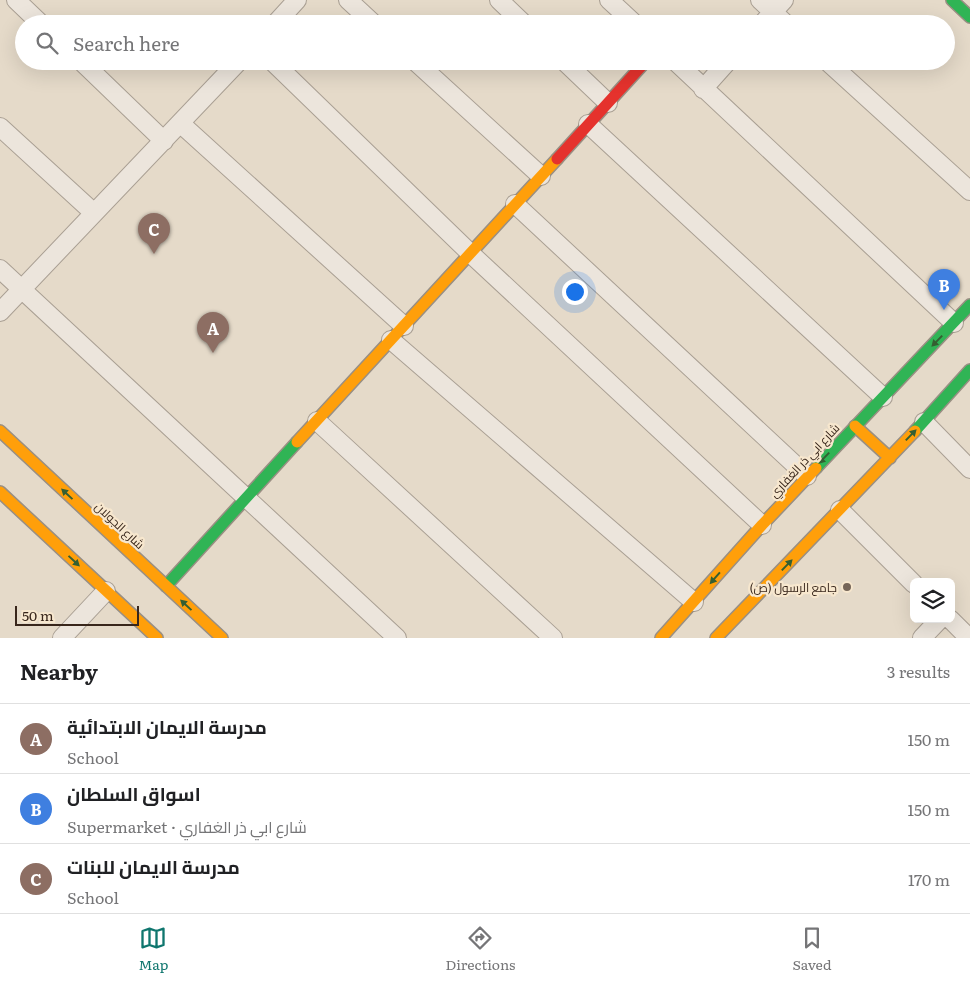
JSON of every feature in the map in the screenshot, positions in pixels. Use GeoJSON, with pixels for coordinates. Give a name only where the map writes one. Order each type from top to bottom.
{"type":"FeatureCollection","features":[{"type":"Feature","properties":{"kind":"street"},"geometry":{"type":"LineString","coordinates":[[16,0],[32,15]]}},
{"type":"Feature","properties":{"kind":"street"},"geometry":{"type":"LineString","coordinates":[[348,0],[364,15]]}},
{"type":"Feature","properties":{"kind":"street"},"geometry":{"type":"LineString","coordinates":[[499,0],[515,15]]}},
{"type":"Feature","properties":{"kind":"street"},"geometry":{"type":"LineString","coordinates":[[609,0],[625,15]]}},
{"type":"Feature","properties":{"kind":"street"},"geometry":{"type":"LineString","coordinates":[[760,0],[776,15]]}},
{"type":"Feature","properties":{"kind":"street"},"geometry":{"type":"LineString","coordinates":[[952,0],[970,17]]}},
{"type":"Feature","properties":{"kind":"street"},"geometry":{"type":"LineString","coordinates":[[281,15],[289,3]]}},
{"type":"Feature","properties":{"kind":"street"},"geometry":{"type":"LineString","coordinates":[[90,70],[164,140]]}},
{"type":"Feature","properties":{"kind":"street"},"geometry":{"type":"LineString","coordinates":[[0,312],[230,70]]}},
{"type":"Feature","properties":{"kind":"street"},"geometry":{"type":"LineString","coordinates":[[281,70],[470,253],[762,525]]}},
{"type":"Feature","properties":{"kind":"street"},"geometry":{"type":"LineString","coordinates":[[425,70],[541,176]]}},
{"type":"Feature","properties":{"kind":"street"},"geometry":{"type":"LineString","coordinates":[[573,70],[608,103]]}},
{"type":"Feature","properties":{"kind":"street"},"geometry":{"type":"LineString","coordinates":[[166,586],[638,70]]}},
{"type":"Feature","properties":{"kind":"street"},"geometry":{"type":"LineString","coordinates":[[684,70],[954,323]]}},
{"type":"Feature","properties":{"kind":"street"},"geometry":{"type":"LineString","coordinates":[[703,88],[720,70]]}},
{"type":"Feature","properties":{"kind":"street"},"geometry":{"type":"LineString","coordinates":[[837,70],[970,191]]}},
{"type":"Feature","properties":{"kind":"street"},"geometry":{"type":"LineString","coordinates":[[180,123],[404,326]]}},
{"type":"Feature","properties":{"kind":"street"},"geometry":{"type":"LineString","coordinates":[[588,124],[883,397]]}},
{"type":"Feature","properties":{"kind":"street"},"geometry":{"type":"LineString","coordinates":[[0,126],[94,213]]}},
{"type":"Feature","properties":{"kind":"street"},"geometry":{"type":"LineString","coordinates":[[515,204],[807,476]]}},
{"type":"Feature","properties":{"kind":"street"},"geometry":{"type":"LineString","coordinates":[[0,269],[397,638]]}},
{"type":"Feature","properties":{"kind":"street","name":"شارع ابي ذر الغفاري"},"geometry":{"type":"LineString","coordinates":[[662,638],[807,476],[970,305]]}},
{"type":"Feature","properties":{"kind":"street"},"geometry":{"type":"LineString","coordinates":[[391,340],[694,602]]}},
{"type":"Feature","properties":{"kind":"street"},"geometry":{"type":"LineString","coordinates":[[716,638],[890,458],[970,370]]}},
{"type":"Feature","properties":{"kind":"street"},"geometry":{"type":"LineString","coordinates":[[317,421],[553,638]]}},
{"type":"Feature","properties":{"kind":"street"},"geometry":{"type":"LineString","coordinates":[[924,422],[970,470]]}},
{"type":"Feature","properties":{"kind":"street"},"geometry":{"type":"LineString","coordinates":[[855,426],[890,458]]}},
{"type":"Feature","properties":{"kind":"street","name":"شارع الجولان"},"geometry":{"type":"LineString","coordinates":[[0,432],[222,638]]}},
{"type":"Feature","properties":{"kind":"street"},"geometry":{"type":"LineString","coordinates":[[0,492],[157,638]]}},
{"type":"Feature","properties":{"kind":"street"},"geometry":{"type":"LineString","coordinates":[[840,510],[910,580]]}},
{"type":"Feature","properties":{"kind":"street"},"geometry":{"type":"LineString","coordinates":[[62,638],[106,591]]}},
{"type":"Feature","properties":{"kind":"street"},"geometry":{"type":"LineString","coordinates":[[922,638],[936,623]]}},
{"type":"Feature","properties":{"kind":"street"},"geometry":{"type":"LineString","coordinates":[[954,623],[969,638]]}},
{"type":"Feature","properties":{"kind":"traffic: fast"},"geometry":{"type":"LineString","coordinates":[[952,0],[970,17]]}},
{"type":"Feature","properties":{"kind":"traffic: fast"},"geometry":{"type":"LineString","coordinates":[[816,468],[970,305]]}},
{"type":"Feature","properties":{"kind":"traffic: fast"},"geometry":{"type":"LineString","coordinates":[[915,431],[970,370]]}},
{"type":"Feature","properties":{"kind":"traffic: fast"},"geometry":{"type":"LineString","coordinates":[[166,586],[297,442]]}},
{"type":"Feature","properties":{"kind":"traffic: slow"},"geometry":{"type":"LineString","coordinates":[[297,442],[557,159]]}},
{"type":"Feature","properties":{"kind":"traffic: slow"},"geometry":{"type":"LineString","coordinates":[[855,426],[890,458]]}},
{"type":"Feature","properties":{"kind":"traffic: slow"},"geometry":{"type":"LineString","coordinates":[[0,431],[222,638]]}},
{"type":"Feature","properties":{"kind":"traffic: slow"},"geometry":{"type":"LineString","coordinates":[[716,638],[915,431]]}},
{"type":"Feature","properties":{"kind":"traffic: slow"},"geometry":{"type":"LineString","coordinates":[[661,638],[816,468]]}},
{"type":"Feature","properties":{"kind":"traffic: slow"},"geometry":{"type":"LineString","coordinates":[[0,492],[157,638]]}},
{"type":"Feature","properties":{"kind":"traffic: jam"},"geometry":{"type":"LineString","coordinates":[[557,159],[638,70]]}},
{"type":"Feature","properties":{"kind":"place","name":"مدرسة الايمان للبنات"},"geometry":{"type":"Point","coordinates":[154,254]}},
{"type":"Feature","properties":{"kind":"place","name":"اسواق السلطان"},"geometry":{"type":"Point","coordinates":[944,310]}},
{"type":"Feature","properties":{"kind":"place","name":"مدرسة الايمان الابتدائية"},"geometry":{"type":"Point","coordinates":[213,353]}},
{"type":"Feature","properties":{"kind":"place","name":"جامع الرسول (ص)"},"geometry":{"type":"Point","coordinates":[847,587]}}]}
